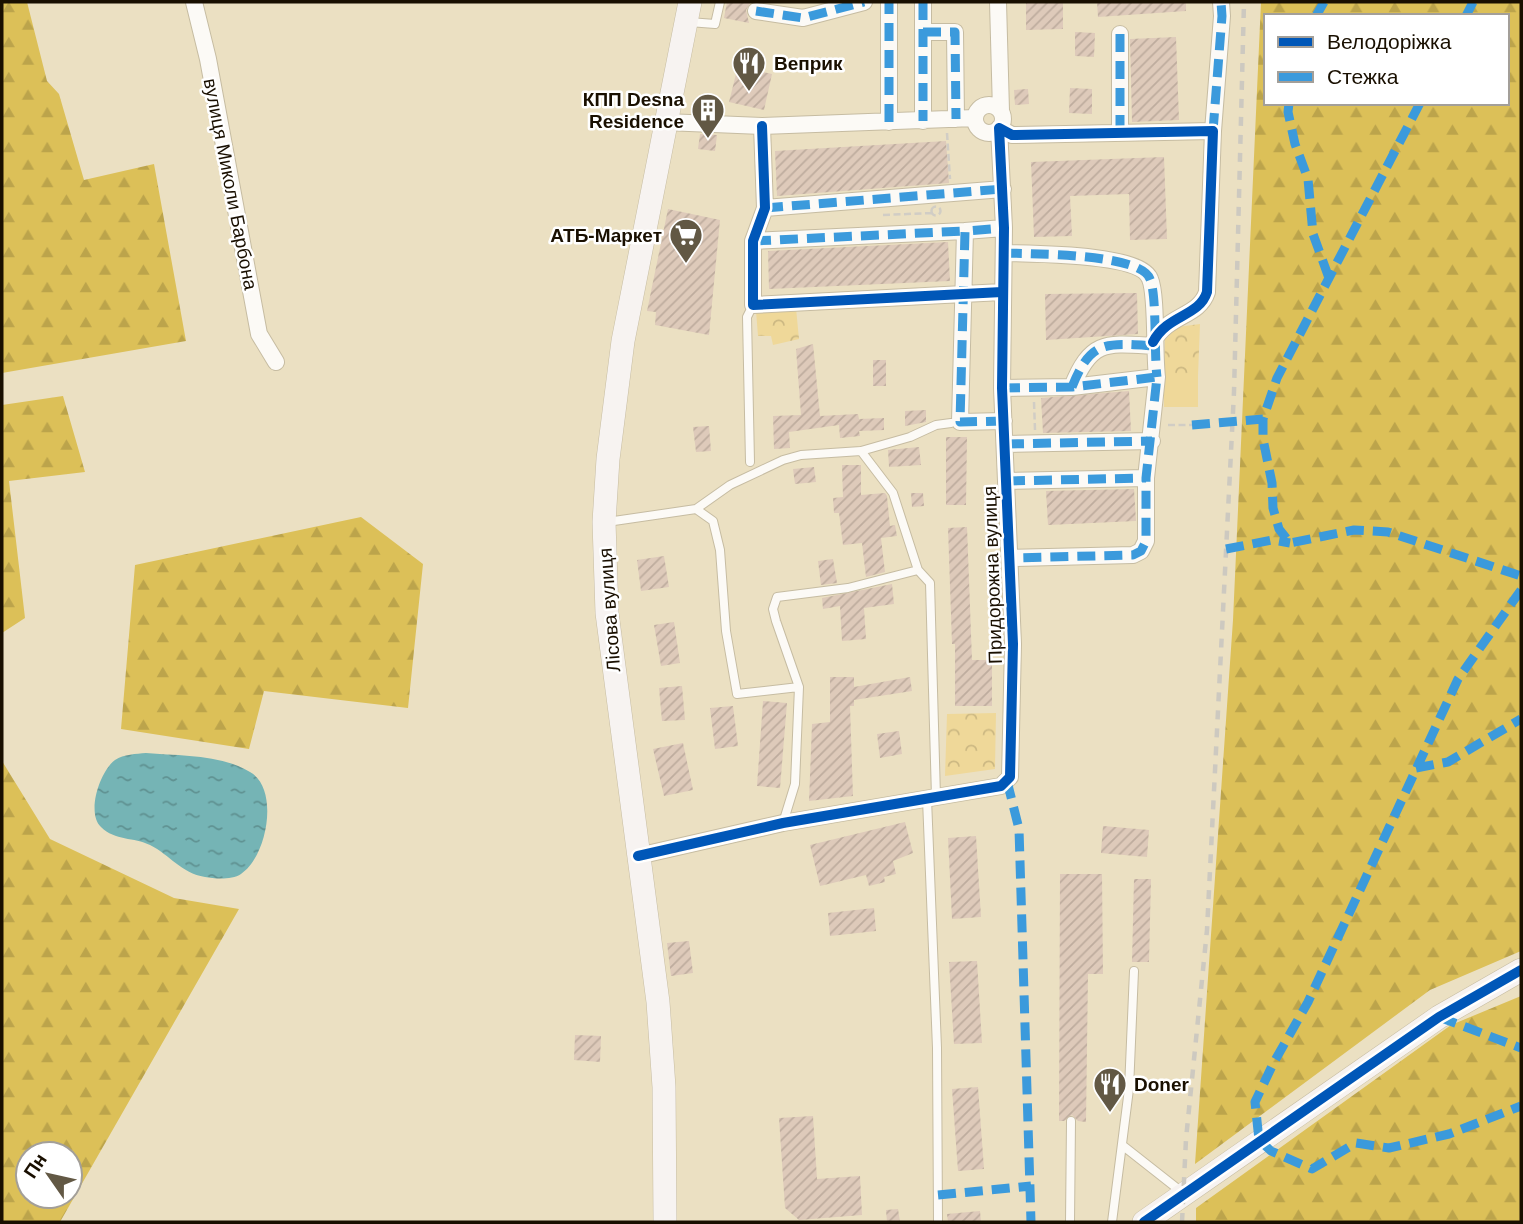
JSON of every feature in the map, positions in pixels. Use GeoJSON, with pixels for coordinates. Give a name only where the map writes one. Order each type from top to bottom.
{"type":"FeatureCollection","features":[{"type":"Feature","properties":{"kind":"main road","name":"Лісова вулиця"},"geometry":{"type":"LineString","coordinates":[[665,1222],[664,1087],[658,1002],[607,613],[604,522],[608,460],[623,341],[688,11]]}},
{"type":"Feature","properties":{"kind":"main road"},"geometry":{"type":"LineString","coordinates":[[1144,1222],[1439,1017],[1521,970]]}},
{"type":"Feature","properties":{"kind":"street","name":"вулиця Миколи Барбона"},"geometry":{"type":"LineString","coordinates":[[194,2],[208,59],[259,334],[276,362]]}},
{"type":"Feature","properties":{"kind":"street"},"geometry":{"type":"LineString","coordinates":[[756,11],[803,18],[864,2]]}},
{"type":"Feature","properties":{"kind":"street"},"geometry":{"type":"LineString","coordinates":[[889,2],[889,122]]}},
{"type":"Feature","properties":{"kind":"street"},"geometry":{"type":"LineString","coordinates":[[923,2],[923,121]]}},
{"type":"Feature","properties":{"kind":"street"},"geometry":{"type":"LineString","coordinates":[[998,2],[1001,111],[999,128]]}},
{"type":"Feature","properties":{"kind":"street"},"geometry":{"type":"LineString","coordinates":[[1153,344],[1165,324],[1201,306],[1207,292],[1213,131],[1222,16],[1220,2]]}},
{"type":"Feature","properties":{"kind":"street"},"geometry":{"type":"LineString","coordinates":[[922,32],[955,32],[951,120]]}},
{"type":"Feature","properties":{"kind":"street"},"geometry":{"type":"LineString","coordinates":[[1120,133],[1121,34]]}},
{"type":"Feature","properties":{"kind":"street"},"geometry":{"type":"LineString","coordinates":[[665,122],[762,126],[923,121],[975,118],[984,106],[993,106],[1001,111]]}},
{"type":"Feature","properties":{"kind":"street"},"geometry":{"type":"LineString","coordinates":[[975,118],[982,131],[991,133],[999,128]]}},
{"type":"Feature","properties":{"kind":"street"},"geometry":{"type":"LineString","coordinates":[[762,126],[765,208],[753,242],[753,305],[1002,292]]}},
{"type":"Feature","properties":{"kind":"street"},"geometry":{"type":"LineString","coordinates":[[999,128],[1012,135],[1213,131]]}},
{"type":"Feature","properties":{"kind":"street","name":"Придорожна вулиця"},"geometry":{"type":"LineString","coordinates":[[638,856],[783,823],[1001,786],[1012,772],[1011,558],[1002,388],[1004,228],[999,128]]}},
{"type":"Feature","properties":{"kind":"street"},"geometry":{"type":"LineString","coordinates":[[765,208],[1003,189]]}},
{"type":"Feature","properties":{"kind":"street"},"geometry":{"type":"LineString","coordinates":[[753,242],[1004,228]]}},
{"type":"Feature","properties":{"kind":"street"},"geometry":{"type":"LineString","coordinates":[[965,231],[960,422],[1004,421]]}},
{"type":"Feature","properties":{"kind":"street"},"geometry":{"type":"LineString","coordinates":[[1004,253],[1067,256],[1139,266],[1150,279],[1157,377],[1146,478],[1146,541],[1141,551],[1133,555],[1011,558]]}},
{"type":"Feature","properties":{"kind":"street"},"geometry":{"type":"LineString","coordinates":[[1072,387],[1089,354],[1099,346],[1115,343],[1153,344]]}},
{"type":"Feature","properties":{"kind":"street"},"geometry":{"type":"LineString","coordinates":[[1002,388],[1072,387],[1157,377]]}},
{"type":"Feature","properties":{"kind":"street"},"geometry":{"type":"LineString","coordinates":[[1006,444],[1152,441]]}},
{"type":"Feature","properties":{"kind":"street"},"geometry":{"type":"LineString","coordinates":[[1007,481],[1146,478]]}},
{"type":"Feature","properties":{"kind":"lane"},"geometry":{"type":"LineString","coordinates":[[688,11],[715,24],[720,2]]}},
{"type":"Feature","properties":{"kind":"lane"},"geometry":{"type":"LineString","coordinates":[[750,461],[747,317],[753,305]]}},
{"type":"Feature","properties":{"kind":"lane"},"geometry":{"type":"LineString","coordinates":[[604,522],[696,509],[730,485],[783,460],[800,455],[861,451],[910,437],[936,425],[951,423]]}},
{"type":"Feature","properties":{"kind":"lane"},"geometry":{"type":"LineString","coordinates":[[861,451],[892,493],[918,570],[930,583],[938,1222]]}},
{"type":"Feature","properties":{"kind":"lane"},"geometry":{"type":"LineString","coordinates":[[696,509],[713,521],[720,550],[726,631],[737,694],[799,687]]}},
{"type":"Feature","properties":{"kind":"lane"},"geometry":{"type":"LineString","coordinates":[[783,823],[795,784],[799,687],[773,609],[777,597],[848,588],[918,570]]}},
{"type":"Feature","properties":{"kind":"lane"},"geometry":{"type":"LineString","coordinates":[[1112,1222],[1129,1089],[1135,971]]}},
{"type":"Feature","properties":{"kind":"lane"},"geometry":{"type":"LineString","coordinates":[[1070,1222],[1071,1121]]}},
{"type":"Feature","properties":{"kind":"lane"},"geometry":{"type":"LineString","coordinates":[[1122,1145],[1192,1188]]}},
{"type":"Feature","properties":{"kind":"path"},"geometry":{"type":"LineString","coordinates":[[951,120],[951,192]]}},
{"type":"Feature","properties":{"kind":"path"},"geometry":{"type":"LineString","coordinates":[[884,198],[873,216],[932,213]]}},
{"type":"Feature","properties":{"kind":"path"},"geometry":{"type":"LineString","coordinates":[[1033,388],[1036,444]]}},
{"type":"Feature","properties":{"kind":"path"},"geometry":{"type":"LineString","coordinates":[[1154,420],[1161,425],[1192,425]]}},
{"type":"Feature","properties":{"kind":"green space"},"geometry":{"type":"Polygon","coordinates":[[[2,2],[27,2],[47,81],[59,94],[84,180],[154,164],[186,341],[2,373],[2,2]]]}},
{"type":"Feature","properties":{"kind":"green space"},"geometry":{"type":"Polygon","coordinates":[[[1261,2],[1521,2],[1521,951],[1430,990],[1195,1164],[1233,620],[1261,2]]]}},
{"type":"Feature","properties":{"kind":"green space"},"geometry":{"type":"Polygon","coordinates":[[[796,308],[799,339],[773,345],[771,336],[758,336],[756,311],[796,308]]]}},
{"type":"Feature","properties":{"kind":"green space"},"geometry":{"type":"Polygon","coordinates":[[[1200,324],[1198,376],[1164,376],[1165,340],[1177,327],[1200,324]]]}},
{"type":"Feature","properties":{"kind":"green space"},"geometry":{"type":"Polygon","coordinates":[[[1164,376],[1198,376],[1198,407],[1164,407],[1164,376]]]}},
{"type":"Feature","properties":{"kind":"green space"},"geometry":{"type":"Polygon","coordinates":[[[63,396],[85,472],[9,481],[25,618],[2,633],[2,405],[63,396]]]}},
{"type":"Feature","properties":{"kind":"green space"},"geometry":{"type":"Polygon","coordinates":[[[361,517],[423,564],[408,708],[264,691],[249,749],[121,729],[135,565],[361,517]]]}},
{"type":"Feature","properties":{"kind":"green space"},"geometry":{"type":"Polygon","coordinates":[[[996,713],[995,769],[945,776],[947,714],[996,713]]]}},
{"type":"Feature","properties":{"kind":"green space"},"geometry":{"type":"Polygon","coordinates":[[[2,761],[50,839],[174,898],[239,909],[84,1180],[84,1140],[14,1140],[14,1210],[67,1210],[60,1222],[2,1222],[2,761]]]}},
{"type":"Feature","properties":{"kind":"green space"},"geometry":{"type":"Polygon","coordinates":[[[1521,996],[1521,1222],[1196,1222],[1196,1208],[1451,1025],[1521,996]]]}},
{"type":"Feature","properties":{"kind":"water"},"geometry":{"type":"Polygon","coordinates":[[[146,753],[226,762],[250,772],[259,781],[265,793],[267,823],[258,853],[241,874],[223,879],[197,875],[182,868],[150,845],[112,835],[101,827],[97,821],[95,803],[104,773],[109,765],[119,758],[146,753]]]}},
{"type":"Feature","properties":{"kind":"building"},"geometry":{"type":"Polygon","coordinates":[[[727,2],[751,2],[746,10],[749,23],[724,18],[727,2]]]}},
{"type":"Feature","properties":{"kind":"building"},"geometry":{"type":"Polygon","coordinates":[[[1026,2],[1063,2],[1063,29],[1026,30],[1026,2]]]}},
{"type":"Feature","properties":{"kind":"building"},"geometry":{"type":"Polygon","coordinates":[[[1097,2],[1186,2],[1186,11],[1098,17],[1097,2]]]}},
{"type":"Feature","properties":{"kind":"building"},"geometry":{"type":"Polygon","coordinates":[[[1075,32],[1095,33],[1094,57],[1075,56],[1075,32]]]}},
{"type":"Feature","properties":{"kind":"building"},"geometry":{"type":"Polygon","coordinates":[[[1176,37],[1179,120],[1132,122],[1130,39],[1176,37]]]}},
{"type":"Feature","properties":{"kind":"building","name":"Веприк"},"geometry":{"type":"Polygon","coordinates":[[[738,66],[772,74],[764,110],[729,102],[738,66]]]}},
{"type":"Feature","properties":{"kind":"building"},"geometry":{"type":"Polygon","coordinates":[[[1070,88],[1092,89],[1092,114],[1069,113],[1070,88]]]}},
{"type":"Feature","properties":{"kind":"building"},"geometry":{"type":"Polygon","coordinates":[[[1028,89],[1029,104],[1015,105],[1014,90],[1028,89]]]}},
{"type":"Feature","properties":{"kind":"building","name":"КПП Desna Residence"},"geometry":{"type":"Polygon","coordinates":[[[700,134],[717,135],[715,151],[698,149],[700,134]]]}},
{"type":"Feature","properties":{"kind":"building"},"geometry":{"type":"Polygon","coordinates":[[[946,141],[949,183],[777,196],[775,151],[946,141]]]}},
{"type":"Feature","properties":{"kind":"building"},"geometry":{"type":"Polygon","coordinates":[[[1164,157],[1167,239],[1130,240],[1129,194],[1070,196],[1072,236],[1034,237],[1031,162],[1164,157]]]}},
{"type":"Feature","properties":{"kind":"building","name":"АТБ-Маркет"},"geometry":{"type":"Polygon","coordinates":[[[668,209],[720,220],[709,335],[655,325],[656,312],[647,311],[668,209]]]}},
{"type":"Feature","properties":{"kind":"building"},"geometry":{"type":"Polygon","coordinates":[[[948,242],[950,281],[769,289],[768,251],[948,242]]]}},
{"type":"Feature","properties":{"kind":"building"},"geometry":{"type":"Polygon","coordinates":[[[1137,293],[1138,334],[1046,340],[1045,294],[1137,293]]]}},
{"type":"Feature","properties":{"kind":"building"},"geometry":{"type":"Polygon","coordinates":[[[813,344],[820,416],[858,414],[859,419],[884,418],[884,430],[859,431],[860,436],[840,438],[839,425],[789,432],[790,448],[774,449],[773,416],[801,415],[796,349],[813,344]]]}},
{"type":"Feature","properties":{"kind":"building"},"geometry":{"type":"Polygon","coordinates":[[[873,360],[886,360],[886,386],[873,386],[873,360]]]}},
{"type":"Feature","properties":{"kind":"building"},"geometry":{"type":"Polygon","coordinates":[[[1129,391],[1131,431],[1043,433],[1041,398],[1129,391]]]}},
{"type":"Feature","properties":{"kind":"building"},"geometry":{"type":"Polygon","coordinates":[[[926,410],[926,422],[905,426],[905,411],[926,410]]]}},
{"type":"Feature","properties":{"kind":"building"},"geometry":{"type":"Polygon","coordinates":[[[709,426],[711,451],[696,452],[693,427],[709,426]]]}},
{"type":"Feature","properties":{"kind":"building"},"geometry":{"type":"Polygon","coordinates":[[[946,437],[967,437],[966,505],[946,505],[946,437]]]}},
{"type":"Feature","properties":{"kind":"building"},"geometry":{"type":"Polygon","coordinates":[[[919,447],[921,465],[889,467],[888,450],[919,447]]]}},
{"type":"Feature","properties":{"kind":"building"},"geometry":{"type":"Polygon","coordinates":[[[842,465],[861,465],[861,495],[885,493],[887,496],[890,526],[895,525],[897,536],[881,538],[885,572],[866,577],[862,543],[843,545],[839,513],[834,513],[833,498],[843,497],[842,465]]]}},
{"type":"Feature","properties":{"kind":"building"},"geometry":{"type":"Polygon","coordinates":[[[814,467],[816,482],[795,484],[793,469],[814,467]]]}},
{"type":"Feature","properties":{"kind":"building"},"geometry":{"type":"Polygon","coordinates":[[[1134,489],[1136,521],[1048,525],[1046,491],[1134,489]]]}},
{"type":"Feature","properties":{"kind":"building"},"geometry":{"type":"Polygon","coordinates":[[[911,493],[923,493],[924,506],[912,507],[911,493]]]}},
{"type":"Feature","properties":{"kind":"building"},"geometry":{"type":"Polygon","coordinates":[[[967,527],[972,660],[992,660],[992,706],[955,706],[955,644],[952,644],[948,528],[967,527]]]}},
{"type":"Feature","properties":{"kind":"building"},"geometry":{"type":"Polygon","coordinates":[[[664,556],[669,587],[641,591],[637,560],[664,556]]]}},
{"type":"Feature","properties":{"kind":"building"},"geometry":{"type":"Polygon","coordinates":[[[833,559],[837,583],[821,585],[818,561],[833,559]]]}},
{"type":"Feature","properties":{"kind":"building"},"geometry":{"type":"Polygon","coordinates":[[[892,584],[894,604],[864,608],[866,639],[842,641],[840,606],[823,609],[822,598],[892,584]]]}},
{"type":"Feature","properties":{"kind":"building"},"geometry":{"type":"Polygon","coordinates":[[[674,622],[680,663],[661,666],[654,625],[674,622]]]}},
{"type":"Feature","properties":{"kind":"building"},"geometry":{"type":"Polygon","coordinates":[[[830,677],[854,677],[854,687],[910,677],[912,691],[854,700],[854,706],[850,706],[853,796],[809,801],[812,724],[830,722],[830,677]]]}},
{"type":"Feature","properties":{"kind":"building"},"geometry":{"type":"Polygon","coordinates":[[[682,686],[685,720],[662,721],[659,688],[682,686]]]}},
{"type":"Feature","properties":{"kind":"building"},"geometry":{"type":"Polygon","coordinates":[[[763,701],[787,703],[780,788],[757,786],[763,701]]]}},
{"type":"Feature","properties":{"kind":"building"},"geometry":{"type":"Polygon","coordinates":[[[733,706],[738,746],[715,749],[710,708],[733,706]]]}},
{"type":"Feature","properties":{"kind":"building"},"geometry":{"type":"Polygon","coordinates":[[[899,731],[902,754],[880,758],[877,734],[899,731]]]}},
{"type":"Feature","properties":{"kind":"building"},"geometry":{"type":"Polygon","coordinates":[[[683,743],[693,790],[664,796],[653,749],[683,743]]]}},
{"type":"Feature","properties":{"kind":"building"},"geometry":{"type":"Polygon","coordinates":[[[905,822],[913,853],[893,861],[896,874],[884,877],[885,882],[869,886],[866,875],[820,886],[810,845],[905,822]]]}},
{"type":"Feature","properties":{"kind":"building"},"geometry":{"type":"Polygon","coordinates":[[[1103,826],[1149,830],[1147,857],[1101,853],[1103,826]]]}},
{"type":"Feature","properties":{"kind":"building"},"geometry":{"type":"Polygon","coordinates":[[[976,836],[981,917],[952,919],[948,838],[976,836]]]}},
{"type":"Feature","properties":{"kind":"building"},"geometry":{"type":"Polygon","coordinates":[[[1060,874],[1102,874],[1103,974],[1088,974],[1086,1122],[1078,1121],[1072,1115],[1059,1121],[1060,874]]]}},
{"type":"Feature","properties":{"kind":"building"},"geometry":{"type":"Polygon","coordinates":[[[1134,879],[1151,879],[1149,962],[1132,962],[1134,879]]]}},
{"type":"Feature","properties":{"kind":"building"},"geometry":{"type":"Polygon","coordinates":[[[874,908],[876,931],[830,936],[828,913],[874,908]]]}},
{"type":"Feature","properties":{"kind":"building"},"geometry":{"type":"Polygon","coordinates":[[[689,941],[693,973],[671,976],[667,943],[689,941]]]}},
{"type":"Feature","properties":{"kind":"building"},"geometry":{"type":"Polygon","coordinates":[[[977,961],[982,1043],[954,1044],[949,962],[977,961]]]}},
{"type":"Feature","properties":{"kind":"building"},"geometry":{"type":"Polygon","coordinates":[[[575,1035],[601,1036],[600,1062],[574,1060],[575,1035]]]}},
{"type":"Feature","properties":{"kind":"building"},"geometry":{"type":"Polygon","coordinates":[[[978,1087],[984,1169],[958,1171],[952,1089],[978,1087]]]}},
{"type":"Feature","properties":{"kind":"building"},"geometry":{"type":"Polygon","coordinates":[[[813,1116],[817,1179],[860,1176],[862,1215],[799,1220],[785,1208],[779,1118],[813,1116]]]}},
{"type":"Feature","properties":{"kind":"building"},"geometry":{"type":"Polygon","coordinates":[[[898,1209],[900,1222],[887,1222],[886,1210],[898,1209]]]}},
{"type":"Feature","properties":{"kind":"building"},"geometry":{"type":"Polygon","coordinates":[[[980,1211],[981,1222],[948,1222],[947,1214],[980,1211]]]}},
{"type":"Feature","properties":{"kind":"railway"},"geometry":{"type":"LineString","coordinates":[[1182,1222],[1186,1139],[1207,930],[1234,392],[1244,2]]}},
{"type":"Feature","properties":{"kind":"marked path"},"geometry":{"type":"LineString","coordinates":[[756,11],[803,18],[864,2]]}},
{"type":"Feature","properties":{"kind":"marked path"},"geometry":{"type":"LineString","coordinates":[[889,2],[889,122]]}},
{"type":"Feature","properties":{"kind":"marked path"},"geometry":{"type":"LineString","coordinates":[[923,2],[923,121]]}},
{"type":"Feature","properties":{"kind":"marked path"},"geometry":{"type":"LineString","coordinates":[[1213,131],[1221,2]]}},
{"type":"Feature","properties":{"kind":"marked path"},"geometry":{"type":"LineString","coordinates":[[1317,14],[1324,2]]}},
{"type":"Feature","properties":{"kind":"marked path"},"geometry":{"type":"LineString","coordinates":[[1467,14],[1473,2]]}},
{"type":"Feature","properties":{"kind":"marked path"},"geometry":{"type":"LineString","coordinates":[[923,32],[955,32],[956,119]]}},
{"type":"Feature","properties":{"kind":"marked path"},"geometry":{"type":"LineString","coordinates":[[1120,34],[1120,133]]}},
{"type":"Feature","properties":{"kind":"marked path"},"geometry":{"type":"LineString","coordinates":[[1289,105],[1295,144],[1308,179],[1313,234],[1329,278]]}},
{"type":"Feature","properties":{"kind":"marked path"},"geometry":{"type":"LineString","coordinates":[[1419,105],[1277,378],[1263,419],[1263,439],[1272,483],[1273,508],[1279,529],[1290,543],[1354,530],[1388,532],[1521,576]]}},
{"type":"Feature","properties":{"kind":"marked path"},"geometry":{"type":"LineString","coordinates":[[765,208],[1003,189]]}},
{"type":"Feature","properties":{"kind":"marked path"},"geometry":{"type":"LineString","coordinates":[[1004,228],[965,231],[960,422],[1004,421]]}},
{"type":"Feature","properties":{"kind":"marked path"},"geometry":{"type":"LineString","coordinates":[[753,241],[965,231]]}},
{"type":"Feature","properties":{"kind":"marked path"},"geometry":{"type":"LineString","coordinates":[[1004,253],[1083,257],[1127,264],[1142,270],[1150,279],[1152,287],[1157,377]]}},
{"type":"Feature","properties":{"kind":"marked path"},"geometry":{"type":"LineString","coordinates":[[1072,387],[1086,360],[1102,347],[1124,344],[1154,346]]}},
{"type":"Feature","properties":{"kind":"marked path"},"geometry":{"type":"LineString","coordinates":[[1002,388],[1072,387],[1157,377],[1146,478],[1146,541],[1141,551],[1133,555],[1011,558]]}},
{"type":"Feature","properties":{"kind":"marked path"},"geometry":{"type":"LineString","coordinates":[[1192,425],[1263,419]]}},
{"type":"Feature","properties":{"kind":"marked path"},"geometry":{"type":"LineString","coordinates":[[1006,444],[1152,441]]}},
{"type":"Feature","properties":{"kind":"marked path"},"geometry":{"type":"LineString","coordinates":[[1007,481],[1146,478]]}},
{"type":"Feature","properties":{"kind":"marked path"},"geometry":{"type":"LineString","coordinates":[[1226,549],[1272,540],[1290,543]]}},
{"type":"Feature","properties":{"kind":"marked path"},"geometry":{"type":"LineString","coordinates":[[1521,590],[1458,679],[1308,1002],[1255,1102],[1259,1140],[1271,1151],[1312,1169],[1356,1143],[1389,1148],[1449,1134],[1521,1106]]}},
{"type":"Feature","properties":{"kind":"marked path"},"geometry":{"type":"LineString","coordinates":[[1416,768],[1448,762],[1521,719]]}},
{"type":"Feature","properties":{"kind":"marked path"},"geometry":{"type":"LineString","coordinates":[[1007,781],[1019,829],[1031,1222]]}},
{"type":"Feature","properties":{"kind":"marked path"},"geometry":{"type":"LineString","coordinates":[[1439,1017],[1521,1048]]}},
{"type":"Feature","properties":{"kind":"marked path"},"geometry":{"type":"LineString","coordinates":[[938,1195],[1031,1186]]}},
{"type":"Feature","properties":{"kind":"cycle path"},"geometry":{"type":"LineString","coordinates":[[762,126],[765,208],[753,241],[753,305],[1002,292]]}},
{"type":"Feature","properties":{"kind":"cycle path"},"geometry":{"type":"LineString","coordinates":[[999,128],[1012,135],[1213,131],[1207,292],[1197,306],[1167,326],[1153,342]]}},
{"type":"Feature","properties":{"kind":"cycle path"},"geometry":{"type":"LineString","coordinates":[[638,856],[783,823],[1001,786],[1010,777],[1013,644],[1002,388],[1004,228],[999,128]]}},
{"type":"Feature","properties":{"kind":"cycle path"},"geometry":{"type":"LineString","coordinates":[[1144,1222],[1439,1017],[1521,970]]}},
{"type":"Feature","properties":{"kind":"place","name":"Веприк"},"geometry":{"type":"Point","coordinates":[749,93]}},
{"type":"Feature","properties":{"kind":"place","name":"КПП Desna Residence"},"geometry":{"type":"Point","coordinates":[708,140]}},
{"type":"Feature","properties":{"kind":"place","name":"АТБ-Маркет"},"geometry":{"type":"Point","coordinates":[686,265]}},
{"type":"Feature","properties":{"kind":"place","name":"Doner"},"geometry":{"type":"Point","coordinates":[1110,1114]}}]}
